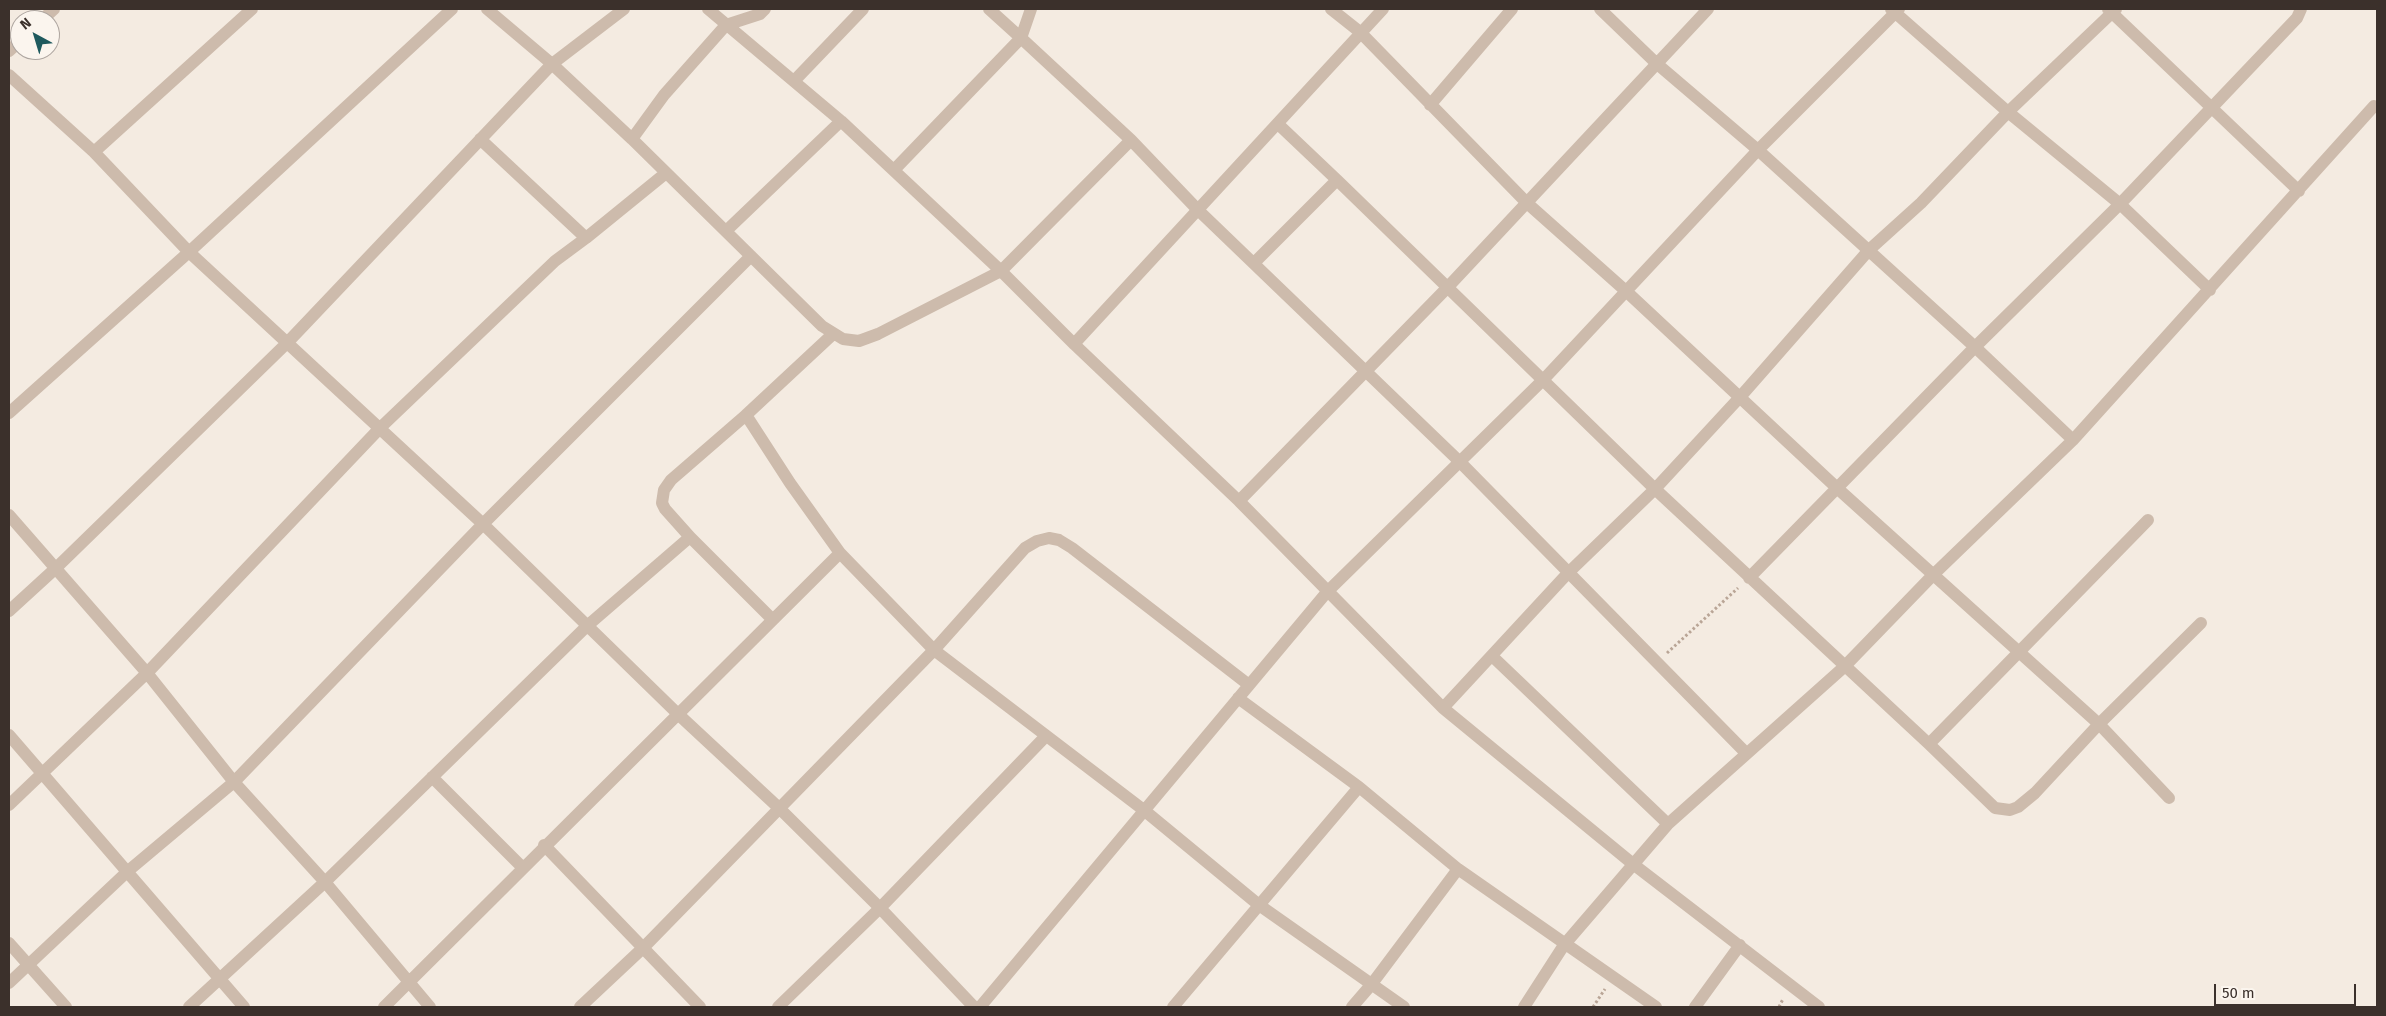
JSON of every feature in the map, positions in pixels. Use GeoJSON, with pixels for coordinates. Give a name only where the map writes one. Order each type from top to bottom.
{"type":"FeatureCollection","features":[{"type":"Feature","properties":{"kind":"street"},"geometry":{"type":"LineString","coordinates":[[94,152],[252,9]]}},
{"type":"Feature","properties":{"kind":"street"},"geometry":{"type":"LineString","coordinates":[[9,412],[189,252],[452,9]]}},
{"type":"Feature","properties":{"kind":"street"},"geometry":{"type":"LineString","coordinates":[[487,9],[552,64],[632,139],[822,326],[843,339],[859,341],[878,334],[1001,271],[1131,140]]}},
{"type":"Feature","properties":{"kind":"street"},"geometry":{"type":"LineString","coordinates":[[9,611],[56,568],[287,344],[552,64],[624,9]]}},
{"type":"Feature","properties":{"kind":"street"},"geometry":{"type":"LineString","coordinates":[[708,9],[795,80],[841,121],[1001,271],[1074,344],[1239,501],[1443,708],[1633,864],[1818,1007]]}},
{"type":"Feature","properties":{"kind":"street"},"geometry":{"type":"LineString","coordinates":[[632,139],[664,95],[726,24],[760,14],[766,9]]}},
{"type":"Feature","properties":{"kind":"street"},"geometry":{"type":"LineString","coordinates":[[795,80],[863,9]]}},
{"type":"Feature","properties":{"kind":"street"},"geometry":{"type":"LineString","coordinates":[[989,9],[1131,140],[1197,210],[1459,461],[1746,753]]}},
{"type":"Feature","properties":{"kind":"street"},"geometry":{"type":"LineString","coordinates":[[894,170],[1021,38],[1031,9]]}},
{"type":"Feature","properties":{"kind":"street"},"geometry":{"type":"LineString","coordinates":[[1331,9],[1360,32],[1526,203],[1741,396],[1837,488],[1933,575],[2020,650],[2100,724],[2169,798]]}},
{"type":"Feature","properties":{"kind":"street"},"geometry":{"type":"LineString","coordinates":[[1074,344],[1383,9]]}},
{"type":"Feature","properties":{"kind":"street"},"geometry":{"type":"LineString","coordinates":[[1430,105],[1512,9]]}},
{"type":"Feature","properties":{"kind":"street"},"geometry":{"type":"LineString","coordinates":[[1600,9],[1656,63],[1758,150],[1869,250],[2073,440]]}},
{"type":"Feature","properties":{"kind":"street"},"geometry":{"type":"LineString","coordinates":[[1239,501],[1446,288],[1708,9]]}},
{"type":"Feature","properties":{"kind":"street"},"geometry":{"type":"LineString","coordinates":[[1749,578],[1975,347],[2120,204],[2297,18],[2301,9]]}},
{"type":"Feature","properties":{"kind":"street"},"geometry":{"type":"LineString","coordinates":[[980,1007],[1328,592],[1544,379],[1758,150],[1895,10],[2008,112],[2120,204],[2210,290]]}},
{"type":"Feature","properties":{"kind":"street"},"geometry":{"type":"LineString","coordinates":[[1443,708],[1568,573],[1655,489],[1741,396],[1869,250],[1921,203],[2008,112],[2112,10],[2300,191]]}},
{"type":"Feature","properties":{"kind":"street"},"geometry":{"type":"LineString","coordinates":[[9,75],[94,152],[189,252],[483,524],[679,716],[778,808],[880,908],[974,1007]]}},
{"type":"Feature","properties":{"kind":"street"},"geometry":{"type":"LineString","coordinates":[[1524,1007],[1564,945],[1668,824],[1844,667],[1933,575],[2073,440],[2300,191],[2374,106]]}},
{"type":"Feature","properties":{"kind":"street"},"geometry":{"type":"LineString","coordinates":[[726,231],[841,121]]}},
{"type":"Feature","properties":{"kind":"street"},"geometry":{"type":"LineString","coordinates":[[1278,124],[1446,288],[1544,379],[1655,489],[1844,667],[1929,744],[1994,808],[2010,810],[2018,807],[2035,793],[2100,724],[2201,623]]}},
{"type":"Feature","properties":{"kind":"street"},"geometry":{"type":"LineString","coordinates":[[480,139],[586,238]]}},
{"type":"Feature","properties":{"kind":"street"},"geometry":{"type":"LineString","coordinates":[[9,805],[147,673],[380,428],[555,261],[666,173]]}},
{"type":"Feature","properties":{"kind":"street"},"geometry":{"type":"LineString","coordinates":[[1254,263],[1337,180]]}},
{"type":"Feature","properties":{"kind":"street"},"geometry":{"type":"LineString","coordinates":[[9,983],[128,871],[234,782],[483,524],[751,256]]}},
{"type":"Feature","properties":{"kind":"street"},"geometry":{"type":"LineString","coordinates":[[772,619],[664,509],[661,497],[671,480],[746,416],[833,334]]}},
{"type":"Feature","properties":{"kind":"street"},"geometry":{"type":"LineString","coordinates":[[746,416],[790,483],[840,553],[934,650],[1145,812],[1259,905],[1404,1007]]}},
{"type":"Feature","properties":{"kind":"street"},"geometry":{"type":"LineString","coordinates":[[9,515],[147,673],[234,782],[325,882],[430,1007]]}},
{"type":"Feature","properties":{"kind":"street"},"geometry":{"type":"LineString","coordinates":[[1929,744],[2148,520]]}},
{"type":"Feature","properties":{"kind":"street"},"geometry":{"type":"LineString","coordinates":[[189,1007],[325,882],[587,626],[690,537]]}},
{"type":"Feature","properties":{"kind":"street"},"geometry":{"type":"LineString","coordinates":[[580,1007],[644,947],[934,650],[1025,548],[1037,541],[1048,538],[1059,540],[1072,548],[1249,685]]}},
{"type":"Feature","properties":{"kind":"street"},"geometry":{"type":"LineString","coordinates":[[384,1007],[544,845],[679,716],[772,619],[840,553]]}},
{"type":"Feature","properties":{"kind":"street"},"geometry":{"type":"LineString","coordinates":[[1492,656],[1668,824]]}},
{"type":"Feature","properties":{"kind":"street"},"geometry":{"type":"LineString","coordinates":[[1238,698],[1358,787],[1458,869],[1564,945],[1656,1007]]}},
{"type":"Feature","properties":{"kind":"street"},"geometry":{"type":"LineString","coordinates":[[9,735],[244,1007]]}},
{"type":"Feature","properties":{"kind":"street"},"geometry":{"type":"LineString","coordinates":[[778,1007],[880,908],[1045,737]]}},
{"type":"Feature","properties":{"kind":"street"},"geometry":{"type":"LineString","coordinates":[[432,777],[522,867]]}},
{"type":"Feature","properties":{"kind":"street"},"geometry":{"type":"LineString","coordinates":[[1174,1007],[1358,787]]}},
{"type":"Feature","properties":{"kind":"street"},"geometry":{"type":"LineString","coordinates":[[544,845],[700,1007]]}},
{"type":"Feature","properties":{"kind":"street"},"geometry":{"type":"LineString","coordinates":[[1352,1007],[1371,985],[1458,869]]}},
{"type":"Feature","properties":{"kind":"street"},"geometry":{"type":"LineString","coordinates":[[9,943],[66,1007]]}},
{"type":"Feature","properties":{"kind":"street"},"geometry":{"type":"LineString","coordinates":[[1695,1007],[1740,945]]}},
{"type":"Feature","properties":{"kind":"path"},"geometry":{"type":"LineString","coordinates":[[1657,662],[1749,578]]}},
{"type":"Feature","properties":{"kind":"path"},"geometry":{"type":"LineString","coordinates":[[1593,1007],[1612,977]]}}]}
